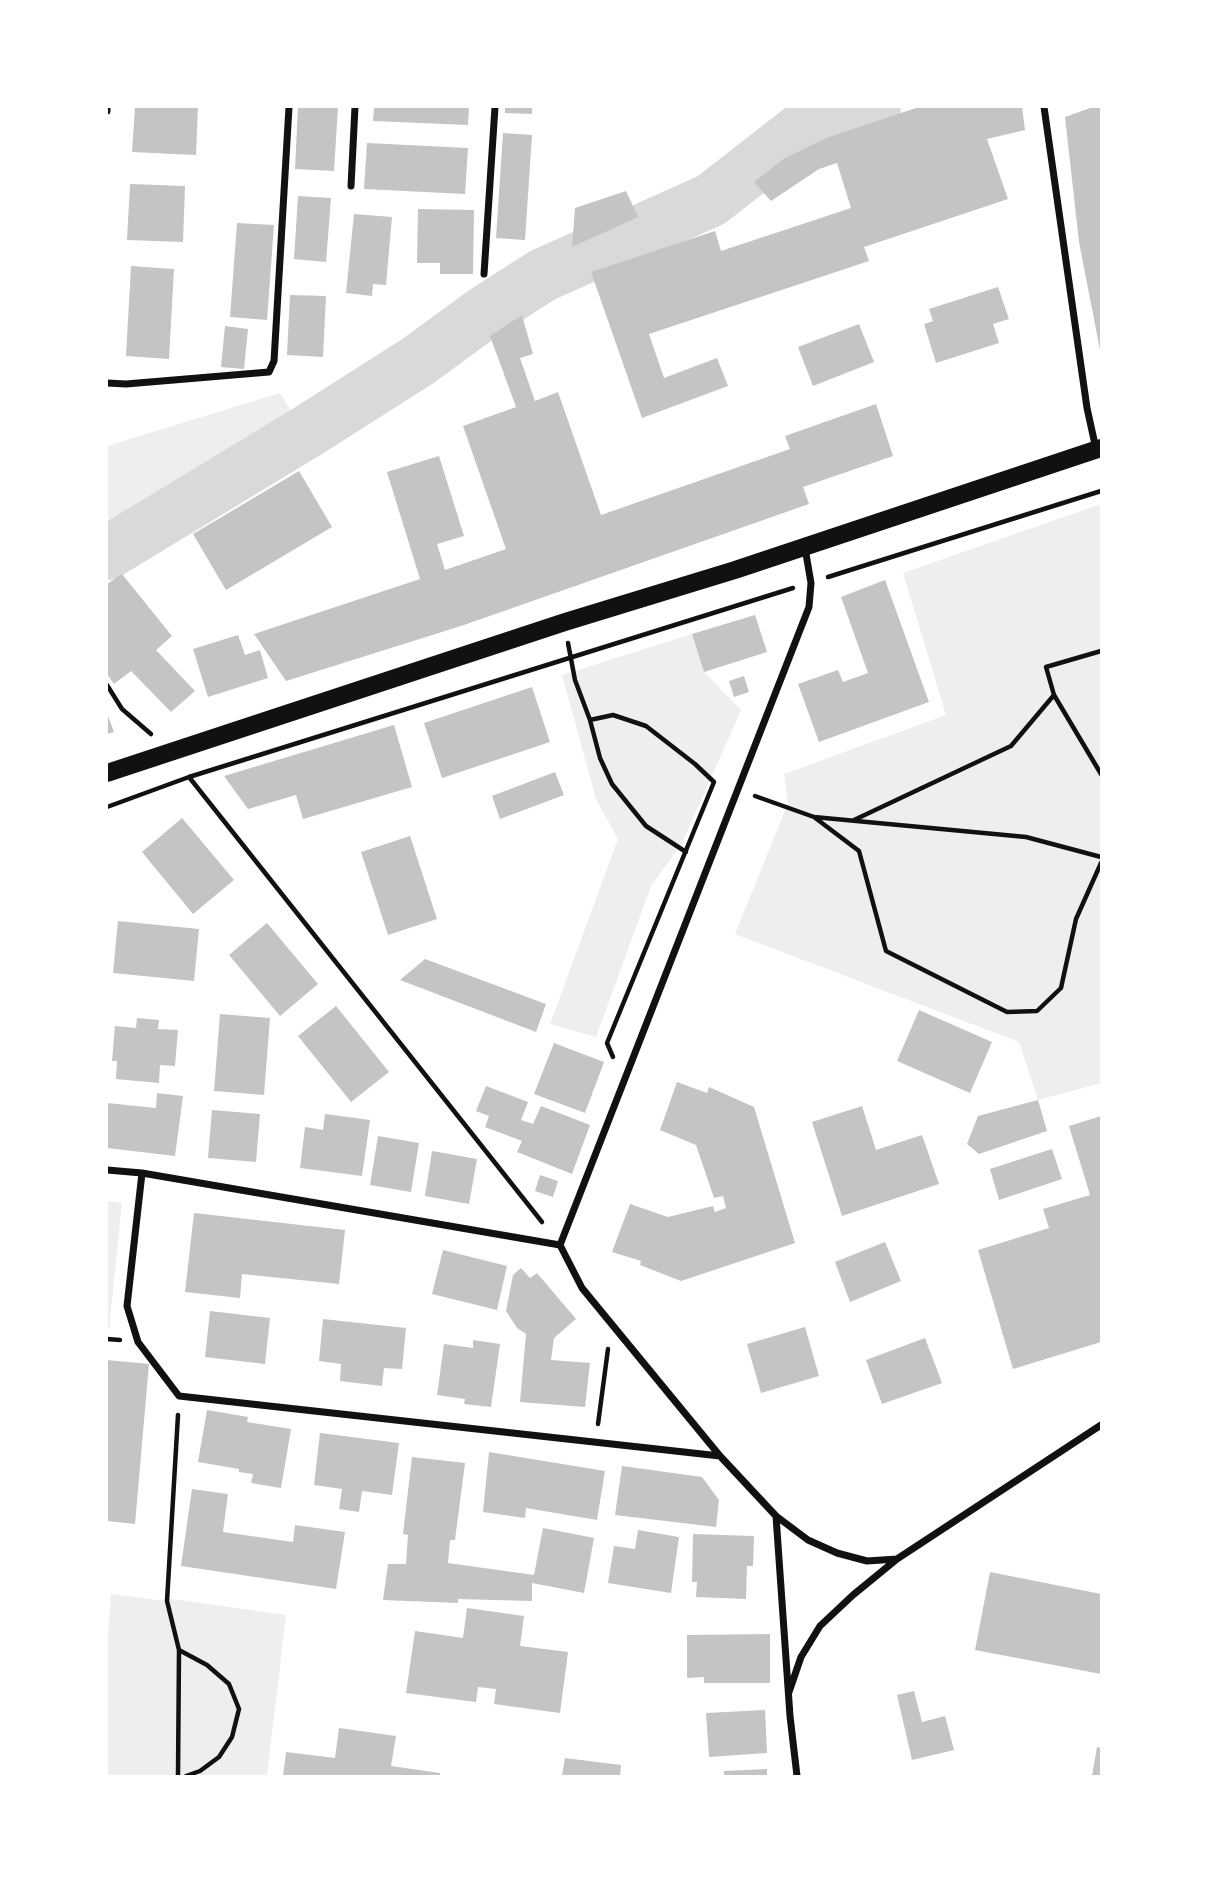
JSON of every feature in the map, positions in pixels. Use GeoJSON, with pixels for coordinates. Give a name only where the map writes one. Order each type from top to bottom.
{"type":"FeatureCollection","features":[{"type":"Feature","properties":{"kind":"main road"},"geometry":{"type":"LineString","coordinates":[[107,773],[565,622],[736,570],[804,545],[1099,449]]}},
{"type":"Feature","properties":{"kind":"street"},"geometry":{"type":"LineString","coordinates":[[107,383],[140,383],[270,372],[274,362],[289,107]]}},
{"type":"Feature","properties":{"kind":"street"},"geometry":{"type":"LineString","coordinates":[[351,187],[355,107]]}},
{"type":"Feature","properties":{"kind":"street"},"geometry":{"type":"LineString","coordinates":[[484,274],[495,107]]}},
{"type":"Feature","properties":{"kind":"street"},"geometry":{"type":"LineString","coordinates":[[1044,107],[1087,408],[1099,449]]}},
{"type":"Feature","properties":{"kind":"street"},"geometry":{"type":"LineString","coordinates":[[804,545],[811,583],[809,607],[560,1245],[582,1288],[720,1456],[776,1516],[808,1540],[837,1553],[867,1561],[897,1559]]}},
{"type":"Feature","properties":{"kind":"street"},"geometry":{"type":"LineString","coordinates":[[107,1170],[142,1173],[560,1245]]}},
{"type":"Feature","properties":{"kind":"street"},"geometry":{"type":"LineString","coordinates":[[142,1173],[127,1306],[138,1342],[179,1396],[720,1456]]}},
{"type":"Feature","properties":{"kind":"street"},"geometry":{"type":"LineString","coordinates":[[789,1692],[801,1657],[820,1626],[897,1559],[1101,1425]]}},
{"type":"Feature","properties":{"kind":"street"},"geometry":{"type":"LineString","coordinates":[[776,1516],[797,1776]]}},
{"type":"Feature","properties":{"kind":"path"},"geometry":{"type":"LineString","coordinates":[[107,807],[189,777],[1101,491]]}},
{"type":"Feature","properties":{"kind":"path"},"geometry":{"type":"LineString","coordinates":[[565,622],[570,659],[600,758],[612,784],[646,826],[708,867]]}},
{"type":"Feature","properties":{"kind":"path"},"geometry":{"type":"LineString","coordinates":[[1101,651],[1046,667],[1054,695],[1101,774]]}},
{"type":"Feature","properties":{"kind":"path"},"geometry":{"type":"LineString","coordinates":[[107,685],[122,709],[189,777],[560,1245]]}},
{"type":"Feature","properties":{"kind":"path"},"geometry":{"type":"LineString","coordinates":[[853,820],[1010,746],[1054,695]]}},
{"type":"Feature","properties":{"kind":"path"},"geometry":{"type":"LineString","coordinates":[[590,720],[612,715],[646,726],[714,782],[607,1043],[624,1082]]}},
{"type":"Feature","properties":{"kind":"path"},"geometry":{"type":"LineString","coordinates":[[737,790],[814,817],[1026,837],[1101,857]]}},
{"type":"Feature","properties":{"kind":"path"},"geometry":{"type":"LineString","coordinates":[[814,817],[859,851],[886,951],[1007,1012],[1037,1012],[1061,988],[1076,919],[1101,863]]}},
{"type":"Feature","properties":{"kind":"path"},"geometry":{"type":"LineString","coordinates":[[595,1443],[611,1324]]}},
{"type":"Feature","properties":{"kind":"path"},"geometry":{"type":"LineString","coordinates":[[178,1776],[179,1650],[167,1601],[179,1396]]}},
{"type":"Feature","properties":{"kind":"path"},"geometry":{"type":"LineString","coordinates":[[179,1650],[207,1665],[229,1684],[239,1709],[232,1737],[219,1757],[200,1771],[186,1776]]}},
{"type":"Feature","properties":{"kind":"shaded area"},"geometry":{"type":"Polygon","coordinates":[[[280,393],[294,416],[107,528],[107,446],[280,393]]]}},
{"type":"Feature","properties":{"kind":"shaded area"},"geometry":{"type":"Polygon","coordinates":[[[1101,504],[1101,1083],[1038,1100],[1019,1042],[735,934],[788,803],[784,774],[946,715],[903,573],[1101,504]]]}},
{"type":"Feature","properties":{"kind":"shaded area"},"geometry":{"type":"Polygon","coordinates":[[[692,634],[704,672],[741,710],[682,843],[651,886],[596,1037],[550,1024],[618,839],[596,799],[562,675],[692,634]]]}},
{"type":"Feature","properties":{"kind":"shaded area"},"geometry":{"type":"Polygon","coordinates":[[[107,1201],[122,1203],[109,1329],[107,1329],[107,1201]]]}},
{"type":"Feature","properties":{"kind":"shaded area"},"geometry":{"type":"Polygon","coordinates":[[[111,1594],[166,1601],[172,1599],[286,1615],[267,1776],[107,1776],[107,1653],[111,1594]]]}},
{"type":"Feature","properties":{"kind":"building"},"geometry":{"type":"Polygon","coordinates":[[[135,107],[198,107],[196,155],[132,152],[135,107]]]}},
{"type":"Feature","properties":{"kind":"building"},"geometry":{"type":"Polygon","coordinates":[[[298,107],[338,107],[334,171],[295,169],[298,107]]]}},
{"type":"Feature","properties":{"kind":"building"},"geometry":{"type":"Polygon","coordinates":[[[374,107],[469,107],[468,125],[373,121],[374,107]]]}},
{"type":"Feature","properties":{"kind":"building"},"geometry":{"type":"Polygon","coordinates":[[[505,107],[532,107],[532,114],[505,113],[505,107]]]}},
{"type":"Feature","properties":{"kind":"building"},"geometry":{"type":"Polygon","coordinates":[[[919,107],[1022,107],[1025,130],[987,139],[1008,199],[864,247],[869,261],[649,334],[664,378],[717,358],[728,386],[642,418],[591,272],[715,231],[721,251],[851,208],[837,163],[819,169],[771,201],[754,182],[785,158],[829,137],[919,107]]]}},
{"type":"Feature","properties":{"kind":"building"},"geometry":{"type":"Polygon","coordinates":[[[1093,107],[1101,107],[1100,350],[1079,242],[1065,117],[1093,107]]]}},
{"type":"Feature","properties":{"kind":"building"},"geometry":{"type":"Polygon","coordinates":[[[503,133],[532,135],[525,240],[496,238],[503,133]]]}},
{"type":"Feature","properties":{"kind":"building"},"geometry":{"type":"Polygon","coordinates":[[[367,143],[468,148],[465,194],[364,189],[367,143]]]}},
{"type":"Feature","properties":{"kind":"building"},"geometry":{"type":"Polygon","coordinates":[[[130,184],[185,186],[183,242],[127,240],[130,184]]]}},
{"type":"Feature","properties":{"kind":"building"},"geometry":{"type":"Polygon","coordinates":[[[626,191],[638,217],[572,247],[575,208],[626,191]]]}},
{"type":"Feature","properties":{"kind":"building"},"geometry":{"type":"Polygon","coordinates":[[[298,196],[331,198],[326,262],[294,259],[298,196]]]}},
{"type":"Feature","properties":{"kind":"building"},"geometry":{"type":"Polygon","coordinates":[[[418,209],[474,210],[473,274],[440,274],[440,263],[417,263],[418,209]]]}},
{"type":"Feature","properties":{"kind":"building"},"geometry":{"type":"Polygon","coordinates":[[[354,214],[392,217],[386,285],[373,284],[372,296],[346,293],[354,214]]]}},
{"type":"Feature","properties":{"kind":"building"},"geometry":{"type":"Polygon","coordinates":[[[237,223],[274,225],[267,320],[230,317],[237,223]]]}},
{"type":"Feature","properties":{"kind":"building"},"geometry":{"type":"Polygon","coordinates":[[[131,266],[174,269],[169,359],[126,356],[131,266]]]}},
{"type":"Feature","properties":{"kind":"building"},"geometry":{"type":"Polygon","coordinates":[[[998,287],[1009,319],[993,324],[999,343],[936,363],[924,324],[933,321],[929,309],[998,287]]]}},
{"type":"Feature","properties":{"kind":"building"},"geometry":{"type":"Polygon","coordinates":[[[290,295],[326,296],[323,357],[287,355],[290,295]]]}},
{"type":"Feature","properties":{"kind":"building"},"geometry":{"type":"Polygon","coordinates":[[[522,315],[533,354],[520,358],[535,401],[558,392],[601,515],[790,449],[785,436],[876,404],[893,456],[803,487],[809,504],[464,625],[286,681],[254,634],[420,579],[387,472],[439,456],[464,536],[437,544],[445,570],[506,549],[463,426],[516,407],[490,336],[522,315]]]}},
{"type":"Feature","properties":{"kind":"building"},"geometry":{"type":"Polygon","coordinates":[[[859,324],[874,362],[813,386],[798,347],[859,324]]]}},
{"type":"Feature","properties":{"kind":"building"},"geometry":{"type":"Polygon","coordinates":[[[225,326],[248,329],[244,369],[221,367],[225,326]]]}},
{"type":"Feature","properties":{"kind":"building"},"geometry":{"type":"Polygon","coordinates":[[[299,471],[332,527],[226,590],[193,534],[299,471]]]}},
{"type":"Feature","properties":{"kind":"building"},"geometry":{"type":"Polygon","coordinates":[[[122,574],[172,636],[156,650],[195,691],[171,712],[131,671],[114,684],[107,674],[107,584],[122,574]]]}},
{"type":"Feature","properties":{"kind":"building"},"geometry":{"type":"Polygon","coordinates":[[[885,580],[929,702],[819,742],[798,684],[838,670],[843,682],[868,673],[841,597],[885,580]]]}},
{"type":"Feature","properties":{"kind":"building"},"geometry":{"type":"Polygon","coordinates":[[[755,615],[767,652],[704,672],[692,634],[755,615]]]}},
{"type":"Feature","properties":{"kind":"building"},"geometry":{"type":"Polygon","coordinates":[[[238,635],[245,655],[260,650],[268,678],[208,697],[193,649],[238,635]]]}},
{"type":"Feature","properties":{"kind":"building"},"geometry":{"type":"Polygon","coordinates":[[[744,676],[749,692],[734,697],[729,681],[744,676]]]}},
{"type":"Feature","properties":{"kind":"building"},"geometry":{"type":"Polygon","coordinates":[[[532,687],[550,742],[442,778],[424,723],[532,687]]]}},
{"type":"Feature","properties":{"kind":"building"},"geometry":{"type":"Polygon","coordinates":[[[107,713],[114,732],[107,734],[107,713]]]}},
{"type":"Feature","properties":{"kind":"building"},"geometry":{"type":"Polygon","coordinates":[[[394,725],[412,787],[303,819],[296,795],[248,809],[224,776],[394,725]]]}},
{"type":"Feature","properties":{"kind":"building"},"geometry":{"type":"Polygon","coordinates":[[[555,772],[564,795],[500,819],[492,796],[555,772]]]}},
{"type":"Feature","properties":{"kind":"building"},"geometry":{"type":"Polygon","coordinates":[[[182,818],[234,880],[193,914],[142,852],[182,818]]]}},
{"type":"Feature","properties":{"kind":"building"},"geometry":{"type":"Polygon","coordinates":[[[410,836],[437,919],[388,935],[361,852],[410,836]]]}},
{"type":"Feature","properties":{"kind":"building"},"geometry":{"type":"Polygon","coordinates":[[[118,921],[199,929],[194,981],[113,973],[118,921]]]}},
{"type":"Feature","properties":{"kind":"building"},"geometry":{"type":"Polygon","coordinates":[[[267,923],[318,984],[280,1016],[229,955],[267,923]]]}},
{"type":"Feature","properties":{"kind":"building"},"geometry":{"type":"Polygon","coordinates":[[[425,959],[546,1004],[536,1032],[400,980],[425,959]]]}},
{"type":"Feature","properties":{"kind":"building"},"geometry":{"type":"Polygon","coordinates":[[[336,1006],[389,1072],[351,1102],[298,1036],[336,1006]]]}},
{"type":"Feature","properties":{"kind":"building"},"geometry":{"type":"Polygon","coordinates":[[[919,1010],[992,1042],[970,1093],[897,1061],[919,1010]]]}},
{"type":"Feature","properties":{"kind":"building"},"geometry":{"type":"Polygon","coordinates":[[[220,1014],[270,1018],[264,1095],[214,1091],[220,1014]]]}},
{"type":"Feature","properties":{"kind":"building"},"geometry":{"type":"Polygon","coordinates":[[[137,1018],[159,1020],[158,1029],[178,1030],[175,1066],[160,1065],[159,1083],[116,1079],[117,1061],[112,1061],[115,1026],[136,1028],[137,1018]]]}},
{"type":"Feature","properties":{"kind":"building"},"geometry":{"type":"Polygon","coordinates":[[[554,1043],[604,1062],[585,1113],[534,1094],[554,1043]]]}},
{"type":"Feature","properties":{"kind":"building"},"geometry":{"type":"Polygon","coordinates":[[[677,1082],[707,1093],[709,1087],[754,1107],[795,1243],[681,1281],[640,1265],[641,1261],[612,1252],[630,1204],[668,1217],[713,1206],[715,1212],[726,1208],[723,1196],[714,1198],[696,1145],[660,1130],[677,1082]]]}},
{"type":"Feature","properties":{"kind":"building"},"geometry":{"type":"Polygon","coordinates":[[[486,1086],[528,1102],[521,1120],[533,1124],[541,1106],[590,1125],[572,1174],[517,1152],[522,1141],[485,1127],[489,1116],[476,1111],[486,1086]]]}},
{"type":"Feature","properties":{"kind":"building"},"geometry":{"type":"Polygon","coordinates":[[[157,1093],[183,1096],[175,1156],[107,1148],[107,1103],[156,1108],[157,1093]]]}},
{"type":"Feature","properties":{"kind":"building"},"geometry":{"type":"Polygon","coordinates":[[[1038,1100],[1047,1131],[979,1154],[967,1144],[978,1116],[1038,1100]]]}},
{"type":"Feature","properties":{"kind":"building"},"geometry":{"type":"Polygon","coordinates":[[[862,1106],[876,1150],[922,1135],[939,1184],[842,1216],[812,1122],[862,1106]]]}},
{"type":"Feature","properties":{"kind":"building"},"geometry":{"type":"Polygon","coordinates":[[[212,1110],[260,1114],[256,1162],[208,1158],[212,1110]]]}},
{"type":"Feature","properties":{"kind":"building"},"geometry":{"type":"Polygon","coordinates":[[[325,1114],[370,1120],[362,1176],[300,1168],[305,1127],[323,1130],[325,1114]]]}},
{"type":"Feature","properties":{"kind":"building"},"geometry":{"type":"Polygon","coordinates":[[[1101,1116],[1101,1342],[1013,1369],[978,1250],[1049,1228],[1043,1209],[1090,1195],[1069,1126],[1101,1116]]]}},
{"type":"Feature","properties":{"kind":"building"},"geometry":{"type":"Polygon","coordinates":[[[378,1136],[419,1143],[411,1192],[370,1185],[378,1136]]]}},
{"type":"Feature","properties":{"kind":"building"},"geometry":{"type":"Polygon","coordinates":[[[1052,1149],[1062,1179],[999,1200],[990,1169],[1052,1149]]]}},
{"type":"Feature","properties":{"kind":"building"},"geometry":{"type":"Polygon","coordinates":[[[432,1151],[477,1159],[469,1204],[425,1196],[432,1151]]]}},
{"type":"Feature","properties":{"kind":"building"},"geometry":{"type":"Polygon","coordinates":[[[540,1175],[558,1181],[553,1197],[535,1191],[540,1175]]]}},
{"type":"Feature","properties":{"kind":"building"},"geometry":{"type":"Polygon","coordinates":[[[194,1213],[345,1230],[339,1284],[242,1274],[240,1298],[185,1292],[194,1213]]]}},
{"type":"Feature","properties":{"kind":"building"},"geometry":{"type":"Polygon","coordinates":[[[885,1242],[901,1281],[850,1302],[835,1262],[885,1242]]]}},
{"type":"Feature","properties":{"kind":"building"},"geometry":{"type":"Polygon","coordinates":[[[443,1250],[507,1266],[497,1310],[432,1294],[443,1250]]]}},
{"type":"Feature","properties":{"kind":"building"},"geometry":{"type":"Polygon","coordinates":[[[521,1268],[530,1278],[537,1273],[576,1319],[554,1338],[551,1360],[590,1363],[585,1407],[520,1402],[526,1334],[517,1328],[506,1311],[513,1275],[521,1268]]]}},
{"type":"Feature","properties":{"kind":"building"},"geometry":{"type":"Polygon","coordinates":[[[210,1311],[270,1318],[265,1364],[205,1357],[210,1311]]]}},
{"type":"Feature","properties":{"kind":"building"},"geometry":{"type":"Polygon","coordinates":[[[323,1319],[406,1328],[402,1369],[384,1368],[382,1386],[340,1381],[341,1364],[319,1361],[323,1319]]]}},
{"type":"Feature","properties":{"kind":"building"},"geometry":{"type":"Polygon","coordinates":[[[805,1327],[819,1376],[761,1393],[747,1344],[805,1327]]]}},
{"type":"Feature","properties":{"kind":"building"},"geometry":{"type":"Polygon","coordinates":[[[925,1338],[942,1383],[882,1404],[866,1360],[925,1338]]]}},
{"type":"Feature","properties":{"kind":"building"},"geometry":{"type":"Polygon","coordinates":[[[473,1340],[500,1344],[491,1407],[464,1404],[465,1399],[437,1395],[444,1344],[473,1348],[473,1340]]]}},
{"type":"Feature","properties":{"kind":"building"},"geometry":{"type":"Polygon","coordinates":[[[107,1360],[149,1364],[135,1524],[107,1521],[107,1360]]]}},
{"type":"Feature","properties":{"kind":"building"},"geometry":{"type":"Polygon","coordinates":[[[207,1410],[248,1417],[247,1422],[291,1429],[281,1488],[251,1483],[253,1474],[239,1472],[239,1469],[198,1462],[207,1410]]]}},
{"type":"Feature","properties":{"kind":"building"},"geometry":{"type":"Polygon","coordinates":[[[320,1433],[399,1443],[392,1495],[362,1491],[359,1512],[339,1509],[342,1489],[314,1485],[320,1433]]]}},
{"type":"Feature","properties":{"kind":"building"},"geometry":{"type":"Polygon","coordinates":[[[489,1452],[605,1471],[597,1520],[526,1508],[525,1518],[483,1512],[489,1452]]]}},
{"type":"Feature","properties":{"kind":"building"},"geometry":{"type":"Polygon","coordinates":[[[412,1457],[465,1463],[455,1540],[450,1540],[448,1563],[534,1575],[543,1528],[594,1538],[584,1593],[532,1583],[532,1601],[458,1599],[458,1603],[383,1600],[388,1564],[406,1564],[408,1535],[403,1534],[412,1457]]]}},
{"type":"Feature","properties":{"kind":"building"},"geometry":{"type":"Polygon","coordinates":[[[622,1466],[702,1477],[719,1500],[716,1527],[615,1515],[622,1466]]]}},
{"type":"Feature","properties":{"kind":"building"},"geometry":{"type":"Polygon","coordinates":[[[192,1489],[228,1494],[223,1532],[293,1542],[295,1525],[345,1532],[336,1589],[181,1566],[192,1489]]]}},
{"type":"Feature","properties":{"kind":"building"},"geometry":{"type":"Polygon","coordinates":[[[638,1530],[679,1537],[671,1593],[608,1583],[614,1546],[635,1549],[638,1530]]]}},
{"type":"Feature","properties":{"kind":"building"},"geometry":{"type":"Polygon","coordinates":[[[693,1534],[754,1536],[753,1566],[747,1566],[746,1599],[696,1597],[697,1582],[692,1582],[693,1534]]]}},
{"type":"Feature","properties":{"kind":"building"},"geometry":{"type":"Polygon","coordinates":[[[990,1572],[1101,1594],[1101,1674],[975,1650],[990,1572]]]}},
{"type":"Feature","properties":{"kind":"building"},"geometry":{"type":"Polygon","coordinates":[[[467,1608],[524,1616],[520,1646],[568,1652],[560,1713],[494,1704],[496,1689],[478,1687],[476,1702],[406,1693],[415,1631],[463,1638],[467,1608]]]}},
{"type":"Feature","properties":{"kind":"building"},"geometry":{"type":"Polygon","coordinates":[[[770,1634],[770,1683],[704,1683],[704,1677],[687,1678],[687,1635],[770,1634]]]}},
{"type":"Feature","properties":{"kind":"building"},"geometry":{"type":"Polygon","coordinates":[[[914,1691],[922,1722],[945,1716],[954,1750],[912,1760],[897,1695],[914,1691]]]}},
{"type":"Feature","properties":{"kind":"building"},"geometry":{"type":"Polygon","coordinates":[[[765,1710],[767,1753],[709,1757],[706,1713],[765,1710]]]}},
{"type":"Feature","properties":{"kind":"building"},"geometry":{"type":"Polygon","coordinates":[[[339,1728],[396,1736],[391,1766],[440,1773],[440,1776],[283,1776],[286,1752],[335,1758],[339,1728]]]}},
{"type":"Feature","properties":{"kind":"building"},"geometry":{"type":"Polygon","coordinates":[[[1097,1747],[1101,1748],[1101,1776],[1092,1776],[1097,1747]]]}},
{"type":"Feature","properties":{"kind":"building"},"geometry":{"type":"Polygon","coordinates":[[[565,1758],[621,1765],[620,1776],[562,1776],[565,1758]]]}},
{"type":"Feature","properties":{"kind":"building"},"geometry":{"type":"Polygon","coordinates":[[[767,1769],[767,1776],[724,1776],[724,1771],[767,1769]]]}},
{"type":"Feature","properties":{"kind":"waterway"},"geometry":{"type":"LineString","coordinates":[[107,553],[418,361],[485,312],[543,275],[711,200],[802,129],[874,107]]}}]}
